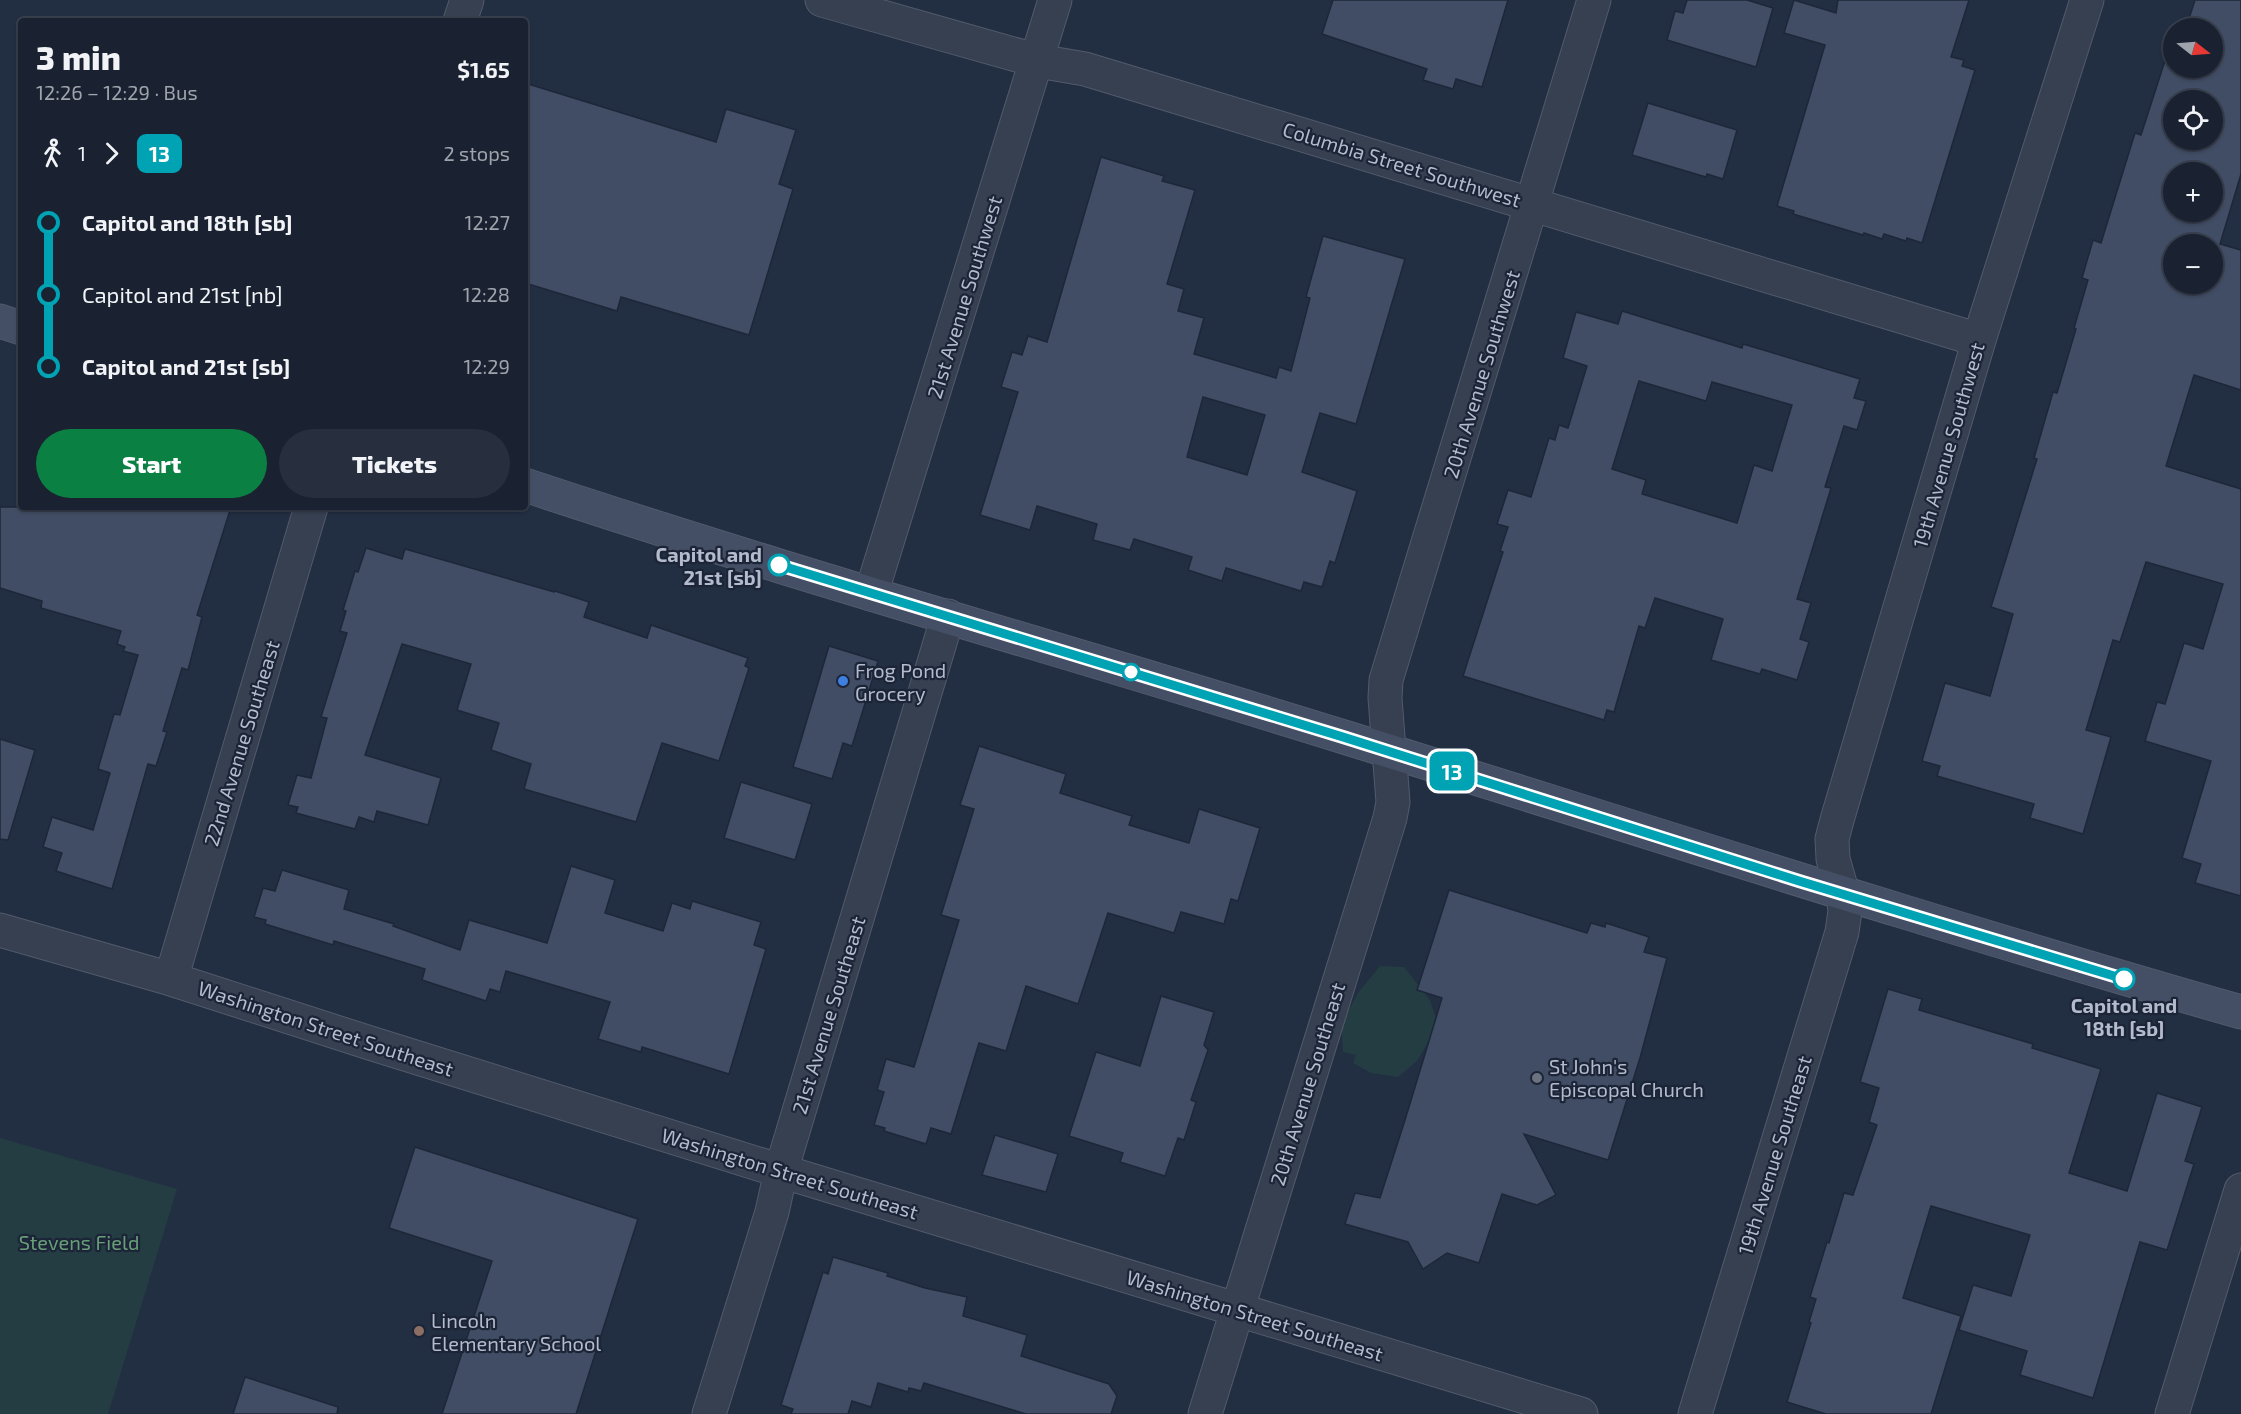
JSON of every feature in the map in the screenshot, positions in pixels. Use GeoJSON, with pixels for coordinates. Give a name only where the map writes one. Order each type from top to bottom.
{"type":"FeatureCollection","features":[{"type":"Feature","properties":{"kind":"main road"},"geometry":{"type":"LineString","coordinates":[[0,321],[18,327]]}},
{"type":"Feature","properties":{"kind":"main road"},"geometry":{"type":"LineString","coordinates":[[528,486],[1843,894],[2059,960],[2241,1012]]}},
{"type":"Feature","properties":{"kind":"street"},"geometry":{"type":"LineString","coordinates":[[461,18],[467,0]]}},
{"type":"Feature","properties":{"kind":"street","name":"Columbia Street Southwest"},"geometry":{"type":"LineString","coordinates":[[822,0],[1038,61],[1085,69],[1534,203],[1979,340]]}},
{"type":"Feature","properties":{"kind":"street","name":"21st Avenue Southwest"},"geometry":{"type":"LineString","coordinates":[[871,594],[1038,61],[1055,0]]}},
{"type":"Feature","properties":{"kind":"street","name":"20th Avenue Southwest"},"geometry":{"type":"LineString","coordinates":[[1388,751],[1386,680],[1534,203],[1594,0]]}},
{"type":"Feature","properties":{"kind":"street","name":"19th Avenue Southwest"},"geometry":{"type":"LineString","coordinates":[[1843,894],[1833,859],[1832,839],[1979,340],[2087,0]]}},
{"type":"Feature","properties":{"kind":"street","name":"22nd Avenue Southeast"},"geometry":{"type":"LineString","coordinates":[[171,979],[310,510]]}},
{"type":"Feature","properties":{"kind":"street","name":"21st Avenue Southeast"},"geometry":{"type":"LineString","coordinates":[[709,1414],[772,1212],[782,1171],[948,616]]}},
{"type":"Feature","properties":{"kind":"street","name":"20th Avenue Southeast"},"geometry":{"type":"LineString","coordinates":[[1205,1414],[1389,818],[1393,802],[1388,751]]}},
{"type":"Feature","properties":{"kind":"street","name":"19th Avenue Southeast"},"geometry":{"type":"LineString","coordinates":[[1695,1414],[1836,953],[1845,911],[1843,894]]}},
{"type":"Feature","properties":{"kind":"street","name":"Washington Street Southeast"},"geometry":{"type":"LineString","coordinates":[[0,930],[171,979],[782,1171],[1581,1414]]}},
{"type":"Feature","properties":{"kind":"street"},"geometry":{"type":"LineString","coordinates":[[2172,1414],[2241,1190]]}},
{"type":"Feature","properties":{"kind":"green space"},"geometry":{"type":"Polygon","coordinates":[[[1380,966],[1404,967],[1430,1000],[1438,1025],[1417,1061],[1398,1077],[1371,1073],[1353,1063],[1356,1055],[1343,1052],[1341,1024],[1358,993],[1380,966]]]}},
{"type":"Feature","properties":{"kind":"green space","name":"Stevens Field"},"geometry":{"type":"Polygon","coordinates":[[[0,1138],[177,1189],[108,1414],[0,1414],[0,1138]]]}},
{"type":"Feature","properties":{"kind":"building"},"geometry":{"type":"Polygon","coordinates":[[[1333,0],[1508,0],[1482,87],[1456,79],[1453,89],[1423,80],[1427,69],[1322,34],[1333,0]]]}},
{"type":"Feature","properties":{"kind":"building"},"geometry":{"type":"Polygon","coordinates":[[[1687,0],[1747,0],[1773,8],[1756,67],[1667,40],[1675,11],[1683,13],[1687,0]]]}},
{"type":"Feature","properties":{"kind":"building"},"geometry":{"type":"Polygon","coordinates":[[[1794,0],[1836,13],[1838,0],[1969,0],[1951,57],[1964,60],[1962,66],[1975,70],[1922,243],[1884,234],[1882,239],[1864,233],[1863,235],[1793,214],[1794,211],[1777,206],[1825,45],[1784,33],[1794,0]]]}},
{"type":"Feature","properties":{"kind":"building"},"geometry":{"type":"Polygon","coordinates":[[[2195,0],[2241,0],[2241,174],[2223,234],[2163,234],[2163,294],[2223,294],[2223,245],[2241,250],[2241,390],[2194,375],[2166,466],[2241,489],[2241,896],[2195,883],[2201,864],[2182,858],[2211,761],[2145,741],[2157,702],[2165,704],[2184,643],[2203,649],[2223,584],[2146,562],[2120,642],[2113,640],[2086,730],[2111,737],[2083,834],[2030,818],[2034,804],[1937,776],[1940,766],[1922,761],[1945,683],[1990,696],[2013,614],[1991,607],[2037,459],[2034,458],[2053,392],[2057,393],[2076,329],[2074,328],[2088,280],[2082,278],[2093,240],[2101,243],[2135,133],[2141,135],[2163,67],[2163,78],[2223,78],[2223,18],[2189,18],[2195,0]]]}},
{"type":"Feature","properties":{"kind":"building"},"geometry":{"type":"Polygon","coordinates":[[[528,84],[716,142],[726,109],[796,130],[779,184],[793,189],[749,335],[621,297],[617,311],[528,284],[528,84]]]}},
{"type":"Feature","properties":{"kind":"building"},"geometry":{"type":"Polygon","coordinates":[[[1648,103],[1737,130],[1723,179],[1707,174],[1706,177],[1632,155],[1648,103]]]}},
{"type":"Feature","properties":{"kind":"building"},"geometry":{"type":"Polygon","coordinates":[[[1101,157],[1164,176],[1162,181],[1195,190],[1167,284],[1184,289],[1178,311],[1204,318],[1194,354],[1276,378],[1279,367],[1291,371],[1310,298],[1306,297],[1323,236],[1405,259],[1356,424],[1320,413],[1302,472],[1357,491],[1335,563],[1330,561],[1322,587],[1304,582],[1301,591],[1226,568],[1222,581],[1188,570],[1192,557],[1134,539],[1130,550],[1093,540],[1097,524],[1037,506],[1030,530],[980,515],[1018,392],[1001,387],[1012,352],[1022,355],[1028,336],[1047,342],[1101,157]],[[1203,397],[1187,457],[1247,475],[1265,415],[1203,397]]]}},
{"type":"Feature","properties":{"kind":"building"},"geometry":{"type":"Polygon","coordinates":[[[1622,311],[1742,348],[1743,344],[1860,379],[1854,398],[1866,401],[1857,430],[1844,426],[1825,487],[1831,488],[1797,599],[1811,603],[1800,639],[1809,642],[1797,680],[1762,669],[1760,674],[1711,660],[1723,619],[1655,598],[1645,628],[1639,626],[1614,712],[1607,710],[1604,720],[1463,676],[1503,552],[1500,551],[1508,527],[1497,524],[1508,490],[1531,497],[1549,438],[1555,440],[1559,425],[1568,428],[1587,366],[1563,358],[1576,312],[1618,324],[1622,311]],[[1639,381],[1612,469],[1646,480],[1642,494],[1737,523],[1754,465],[1772,471],[1792,405],[1712,382],[1706,401],[1639,381]]]}},
{"type":"Feature","properties":{"kind":"building"},"geometry":{"type":"Polygon","coordinates":[[[0,507],[18,507],[18,510],[230,510],[197,615],[202,617],[188,670],[182,668],[163,731],[167,732],[156,766],[148,764],[112,889],[56,871],[62,853],[43,847],[52,817],[93,830],[110,773],[98,769],[114,714],[120,715],[138,655],[123,651],[125,647],[117,644],[121,631],[41,608],[42,601],[0,588],[0,507]]]}},
{"type":"Feature","properties":{"kind":"building"},"geometry":{"type":"Polygon","coordinates":[[[366,548],[402,559],[405,549],[555,591],[589,602],[584,617],[647,638],[651,625],[748,658],[745,666],[749,668],[719,761],[662,743],[636,822],[524,789],[531,764],[491,750],[499,723],[457,710],[471,664],[402,644],[365,755],[441,778],[428,825],[377,811],[374,822],[359,817],[355,829],[296,813],[298,807],[288,805],[297,775],[311,778],[327,718],[321,717],[347,633],[340,631],[346,611],[343,610],[355,571],[358,572],[366,548]]]}},
{"type":"Feature","properties":{"kind":"building"},"geometry":{"type":"Polygon","coordinates":[[[829,646],[878,661],[852,746],[843,743],[832,779],[793,767],[829,646]]]}},
{"type":"Feature","properties":{"kind":"building"},"geometry":{"type":"Polygon","coordinates":[[[0,739],[35,750],[8,840],[0,839],[0,739]]]}},
{"type":"Feature","properties":{"kind":"building"},"geometry":{"type":"Polygon","coordinates":[[[979,746],[1066,774],[1060,793],[1132,816],[1129,825],[1189,843],[1199,809],[1260,828],[1238,901],[1231,899],[1224,924],[1181,912],[1174,933],[1108,913],[1078,1004],[1026,986],[1006,1051],[979,1043],[951,1134],[931,1128],[926,1144],[884,1131],[885,1128],[874,1125],[884,1092],[877,1090],[886,1059],[914,1067],[959,920],[941,915],[974,809],[960,805],[979,746]]]}},
{"type":"Feature","properties":{"kind":"building"},"geometry":{"type":"Polygon","coordinates":[[[741,782],[812,804],[795,860],[724,838],[741,782]]]}},
{"type":"Feature","properties":{"kind":"building"},"geometry":{"type":"Polygon","coordinates":[[[571,866],[615,880],[605,913],[663,931],[672,903],[690,909],[692,901],[761,922],[754,945],[766,949],[729,1074],[642,1047],[641,1052],[598,1039],[610,1002],[506,971],[500,992],[490,989],[486,1001],[422,980],[425,969],[334,941],[333,945],[265,924],[266,920],[254,917],[263,888],[275,891],[282,870],[349,890],[344,909],[394,924],[393,926],[460,950],[469,920],[547,943],[571,866]]]}},
{"type":"Feature","properties":{"kind":"building","name":"St John's Episcopal Church"},"geometry":{"type":"Polygon","coordinates":[[[1449,890],[1587,933],[1591,923],[1605,927],[1606,923],[1649,937],[1644,952],[1667,958],[1640,1058],[1608,1160],[1524,1134],[1556,1195],[1537,1205],[1502,1194],[1479,1263],[1447,1253],[1423,1269],[1408,1242],[1345,1224],[1355,1193],[1380,1198],[1405,1120],[1442,998],[1417,990],[1449,890]]]}},
{"type":"Feature","properties":{"kind":"building"},"geometry":{"type":"Polygon","coordinates":[[[1888,989],[1922,999],[1919,1010],[2033,1044],[2032,1048],[2101,1069],[2069,1173],[2127,1191],[2157,1093],[2202,1107],[2185,1161],[2194,1164],[2167,1250],[2140,1242],[2093,1398],[2020,1375],[2027,1351],[1959,1330],[1973,1285],[2011,1296],[2030,1235],[1931,1206],[1903,1298],[1961,1316],[1931,1414],[1826,1414],[1787,1402],[1811,1323],[1809,1322],[1816,1299],[1810,1297],[1827,1242],[1829,1243],[1844,1193],[1853,1195],[1877,1125],[1869,1122],[1879,1088],[1860,1082],[1888,989]]]}},
{"type":"Feature","properties":{"kind":"building"},"geometry":{"type":"Polygon","coordinates":[[[1161,996],[1214,1012],[1204,1045],[1208,1050],[1191,1100],[1196,1102],[1184,1140],[1178,1138],[1165,1176],[1120,1162],[1123,1153],[1069,1136],[1096,1052],[1140,1066],[1161,996]]]}},
{"type":"Feature","properties":{"kind":"building"},"geometry":{"type":"Polygon","coordinates":[[[995,1135],[1058,1154],[1046,1192],[982,1175],[995,1135]]]}},
{"type":"Feature","properties":{"kind":"building"},"geometry":{"type":"Polygon","coordinates":[[[415,1147],[638,1219],[576,1414],[442,1414],[492,1261],[389,1228],[415,1147]]]}},
{"type":"Feature","properties":{"kind":"building"},"geometry":{"type":"Polygon","coordinates":[[[833,1257],[888,1273],[887,1276],[925,1288],[967,1297],[963,1316],[1027,1335],[1021,1356],[1109,1384],[1117,1396],[1111,1414],[1026,1414],[924,1383],[921,1391],[909,1388],[908,1392],[878,1383],[871,1407],[852,1401],[848,1414],[791,1414],[793,1409],[781,1405],[823,1272],[828,1274],[833,1257]]]}},
{"type":"Feature","properties":{"kind":"building"},"geometry":{"type":"Polygon","coordinates":[[[245,1377],[338,1407],[337,1414],[233,1414],[245,1377]]]}},
{"type":"Feature","properties":{"kind":"bus line","name":"13"},"geometry":{"type":"LineString","coordinates":[[779,565],[1343,737],[1799,881],[2124,979]]}},
{"type":"Feature","properties":{"kind":"place","name":"Capitol and 21st [sb]"},"geometry":{"type":"Point","coordinates":[779,565]}},
{"type":"Feature","properties":{"kind":"place","name":"Frog Pond Grocery"},"geometry":{"type":"Point","coordinates":[843,681]}},
{"type":"Feature","properties":{"kind":"place","name":"Capitol and 18th [sb]"},"geometry":{"type":"Point","coordinates":[2124,979]}},
{"type":"Feature","properties":{"kind":"place","name":"St John's Episcopal Church"},"geometry":{"type":"Point","coordinates":[1537,1078]}},
{"type":"Feature","properties":{"kind":"place","name":"Lincoln Elementary School"},"geometry":{"type":"Point","coordinates":[419,1331]}}]}
